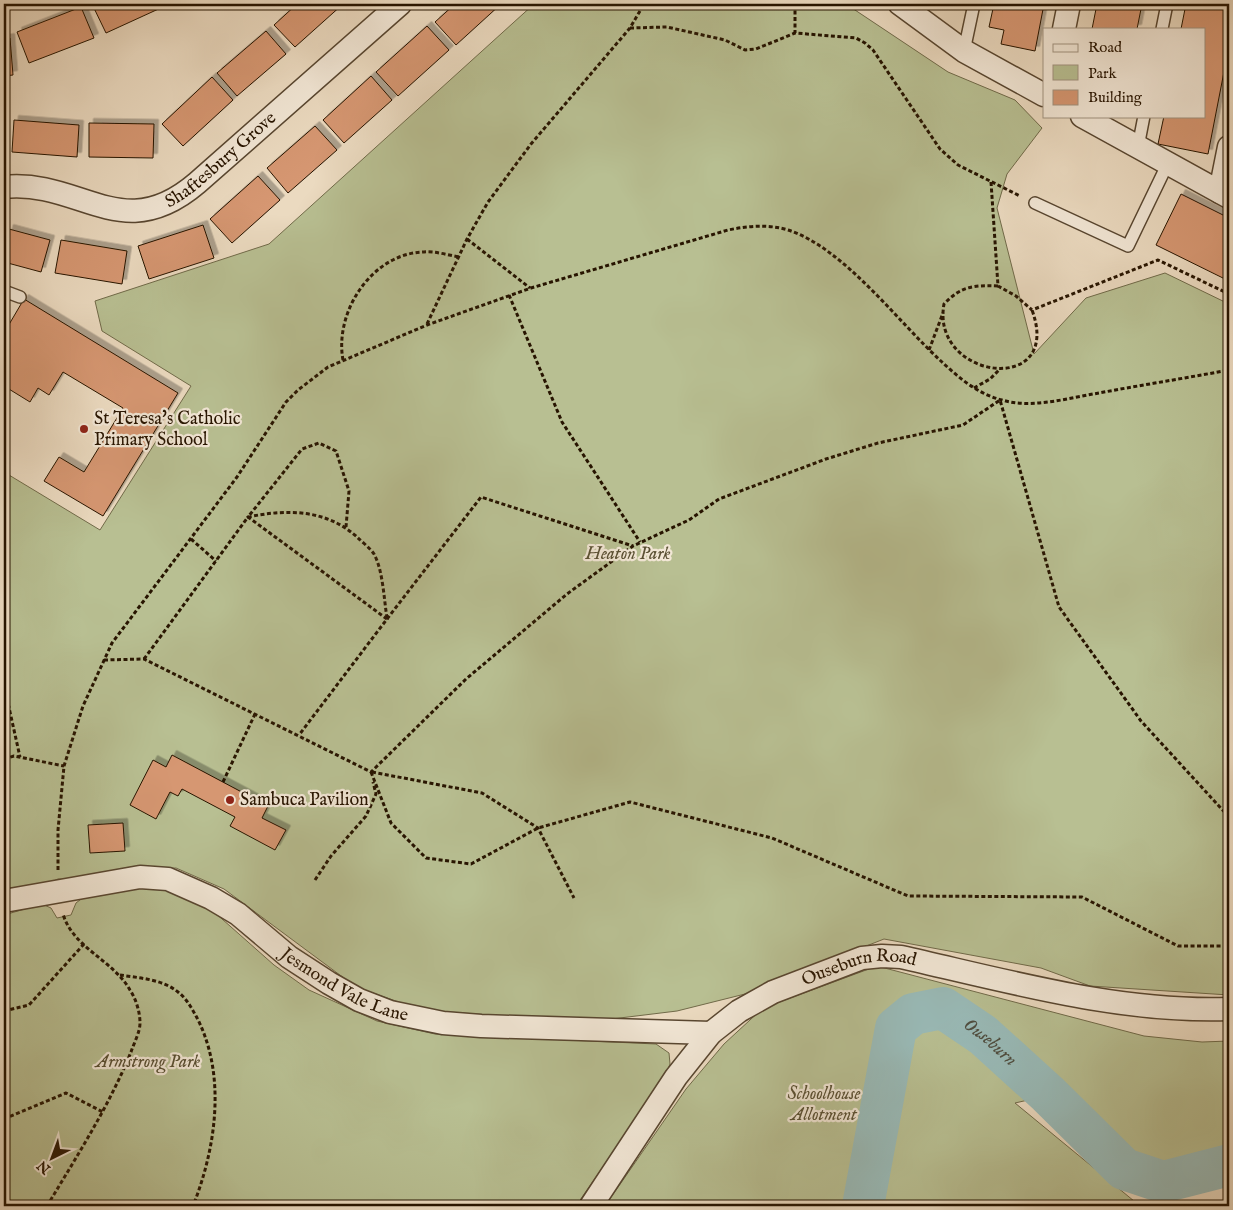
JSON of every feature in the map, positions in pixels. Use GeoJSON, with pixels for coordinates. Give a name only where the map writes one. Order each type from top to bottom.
{"type":"FeatureCollection","features":[{"type":"Feature","properties":{"kind":"street","name":"Shaftesbury Grove"},"geometry":{"type":"LineString","coordinates":[[4,187],[36,188],[124,211],[149,210],[162,207],[187,192],[400,4]]}},
{"type":"Feature","properties":{"kind":"street"},"geometry":{"type":"LineString","coordinates":[[900,4],[964,51],[1043,94]]}},
{"type":"Feature","properties":{"kind":"street"},"geometry":{"type":"LineString","coordinates":[[1064,28],[1069,4]]}},
{"type":"Feature","properties":{"kind":"street"},"geometry":{"type":"LineString","coordinates":[[1086,118],[1225,194],[1229,147]]}},
{"type":"Feature","properties":{"kind":"street","name":"Jesmond Vale Lane"},"geometry":{"type":"LineString","coordinates":[[4,901],[140,877],[153,877],[168,880],[212,898],[238,914],[289,957],[329,983],[359,1000],[390,1012],[442,1023],[481,1026],[711,1033]]}},
{"type":"Feature","properties":{"kind":"street","name":"Ouseburn Road"},"geometry":{"type":"LineString","coordinates":[[591,1206],[676,1077],[711,1033],[739,1011],[773,992],[862,958],[902,957],[1056,991],[1108,1000],[1179,1008],[1229,1009]]}},
{"type":"Feature","properties":{"kind":"lane"},"geometry":{"type":"LineString","coordinates":[[964,51],[974,4]]}},
{"type":"Feature","properties":{"kind":"lane"},"geometry":{"type":"LineString","coordinates":[[1162,28],[1167,4]]}},
{"type":"Feature","properties":{"kind":"lane"},"geometry":{"type":"LineString","coordinates":[[1138,147],[1144,118]]}},
{"type":"Feature","properties":{"kind":"lane"},"geometry":{"type":"LineString","coordinates":[[1035,203],[1128,246],[1168,163]]}},
{"type":"Feature","properties":{"kind":"lane"},"geometry":{"type":"LineString","coordinates":[[4,291],[20,296]]}},
{"type":"Feature","properties":{"kind":"path"},"geometry":{"type":"LineString","coordinates":[[427,325],[467,239],[507,174],[630,28],[644,4]]}},
{"type":"Feature","properties":{"kind":"path"},"geometry":{"type":"LineString","coordinates":[[795,4],[795,33]]}},
{"type":"Feature","properties":{"kind":"path"},"geometry":{"type":"LineString","coordinates":[[630,28],[667,27],[725,40],[745,50],[756,49],[795,33],[856,38],[865,42],[873,50],[940,150],[958,166],[1035,203]]}},
{"type":"Feature","properties":{"kind":"path"},"geometry":{"type":"LineString","coordinates":[[990,181],[998,286]]}},
{"type":"Feature","properties":{"kind":"path"},"geometry":{"type":"LineString","coordinates":[[47,1206],[103,1112],[123,1072],[140,1024],[138,1006],[131,990],[120,975],[76,937],[66,920],[60,890],[57,854],[61,784],[64,766],[83,706],[112,643],[237,477],[286,402],[311,378],[343,360],[427,325],[530,288],[728,230],[750,226],[769,226],[788,230],[835,255],[929,350],[964,382],[1000,400],[1015,403],[1056,400],[1229,370]]}},
{"type":"Feature","properties":{"kind":"path"},"geometry":{"type":"LineString","coordinates":[[467,239],[530,288]]}},
{"type":"Feature","properties":{"kind":"path"},"geometry":{"type":"LineString","coordinates":[[343,360],[340,341],[343,322],[355,296],[378,270],[392,262],[423,252],[459,257]]}},
{"type":"Feature","properties":{"kind":"path"},"geometry":{"type":"LineString","coordinates":[[1032,310],[1158,260],[1229,294]]}},
{"type":"Feature","properties":{"kind":"path"},"geometry":{"type":"LineString","coordinates":[[974,388],[990,379],[1000,370],[1022,364],[1030,355],[1038,334],[1032,310],[1016,296],[998,286],[984,286],[957,291],[944,304],[944,326],[948,338],[957,349],[979,365],[1000,370]]}},
{"type":"Feature","properties":{"kind":"path"},"geometry":{"type":"LineString","coordinates":[[510,295],[562,422],[640,542]]}},
{"type":"Feature","properties":{"kind":"path"},"geometry":{"type":"LineString","coordinates":[[929,350],[943,312]]}},
{"type":"Feature","properties":{"kind":"path"},"geometry":{"type":"LineString","coordinates":[[371,772],[466,679],[566,594],[633,546],[689,520],[719,500],[826,459],[869,445],[963,425],[1000,400]]}},
{"type":"Feature","properties":{"kind":"path"},"geometry":{"type":"LineString","coordinates":[[1000,400],[1059,607],[1141,721],[1229,816]]}},
{"type":"Feature","properties":{"kind":"path"},"geometry":{"type":"LineString","coordinates":[[144,659],[248,517],[302,449],[318,443],[336,451],[349,491],[346,527]]}},
{"type":"Feature","properties":{"kind":"path"},"geometry":{"type":"LineString","coordinates":[[299,735],[481,497],[633,546]]}},
{"type":"Feature","properties":{"kind":"path"},"geometry":{"type":"LineString","coordinates":[[248,517],[286,512],[310,513],[346,527],[374,554],[381,580],[387,619]]}},
{"type":"Feature","properties":{"kind":"path"},"geometry":{"type":"LineString","coordinates":[[248,517],[387,619]]}},
{"type":"Feature","properties":{"kind":"path"},"geometry":{"type":"LineString","coordinates":[[191,539],[216,561]]}},
{"type":"Feature","properties":{"kind":"path"},"geometry":{"type":"LineString","coordinates":[[104,660],[144,659],[371,772],[482,793],[538,828],[574,898]]}},
{"type":"Feature","properties":{"kind":"path"},"geometry":{"type":"LineString","coordinates":[[4,685],[20,757]]}},
{"type":"Feature","properties":{"kind":"path"},"geometry":{"type":"LineString","coordinates":[[223,782],[255,714]]}},
{"type":"Feature","properties":{"kind":"path"},"geometry":{"type":"LineString","coordinates":[[4,759],[20,757],[64,766]]}},
{"type":"Feature","properties":{"kind":"path"},"geometry":{"type":"LineString","coordinates":[[371,772],[392,823],[426,858],[471,864],[538,828],[630,802],[772,838],[908,896],[1082,896],[1178,946],[1229,946]]}},
{"type":"Feature","properties":{"kind":"path"},"geometry":{"type":"LineString","coordinates":[[316,880],[331,856],[366,816],[376,794],[371,772]]}},
{"type":"Feature","properties":{"kind":"path"},"geometry":{"type":"LineString","coordinates":[[4,1011],[29,1005],[84,944]]}},
{"type":"Feature","properties":{"kind":"path"},"geometry":{"type":"LineString","coordinates":[[120,975],[158,982],[178,991],[189,1003],[204,1031],[214,1067],[215,1101],[208,1155],[201,1186],[193,1206]]}},
{"type":"Feature","properties":{"kind":"path"},"geometry":{"type":"LineString","coordinates":[[4,1119],[66,1094],[103,1112]]}},
{"type":"Feature","properties":{"kind":"green space","name":"Heaton Park"},"geometry":{"type":"Polygon","coordinates":[[[534,4],[846,4],[948,72],[1015,100],[1042,128],[1007,174],[997,208],[1034,354],[1086,298],[1165,273],[1229,304],[1229,995],[1090,986],[1041,968],[884,939],[745,994],[677,1011],[587,1022],[421,1010],[356,987],[224,889],[176,868],[136,870],[76,880],[58,879],[42,886],[4,893],[4,472],[100,530],[191,386],[102,331],[95,301],[269,244],[534,4]]]}},
{"type":"Feature","properties":{"kind":"green space","name":"Armstrong Park"},"geometry":{"type":"Polygon","coordinates":[[[140,885],[166,890],[213,911],[274,965],[309,990],[377,1021],[435,1034],[656,1044],[669,1053],[670,1064],[665,1077],[576,1206],[4,1206],[4,915],[42,904],[51,908],[57,918],[71,915],[76,903],[85,896],[140,885]]]}},
{"type":"Feature","properties":{"kind":"green space","name":"Schoolhouse Allotment"},"geometry":{"type":"Polygon","coordinates":[[[877,966],[1144,1036],[1202,1042],[1229,1041],[1229,1148],[1184,1165],[1134,1159],[1059,1093],[1015,1103],[1140,1206],[605,1206],[686,1089],[724,1044],[763,1008],[877,966]]]}},
{"type":"Feature","properties":{"kind":"building"},"geometry":{"type":"Polygon","coordinates":[[[92,4],[164,4],[165,6],[106,33],[92,4]]]}},
{"type":"Feature","properties":{"kind":"building"},"geometry":{"type":"Polygon","coordinates":[[[297,4],[343,4],[295,47],[274,25],[297,4]]]}},
{"type":"Feature","properties":{"kind":"building"},"geometry":{"type":"Polygon","coordinates":[[[455,4],[501,4],[456,45],[435,22],[455,4]]]}},
{"type":"Feature","properties":{"kind":"building"},"geometry":{"type":"Polygon","coordinates":[[[994,4],[1044,4],[1035,51],[1001,44],[1004,30],[989,27],[994,4]]]}},
{"type":"Feature","properties":{"kind":"building"},"geometry":{"type":"Polygon","coordinates":[[[1097,4],[1142,4],[1137,28],[1092,28],[1097,4]]]}},
{"type":"Feature","properties":{"kind":"building"},"geometry":{"type":"Polygon","coordinates":[[[1186,4],[1229,4],[1229,46],[1208,154],[1158,144],[1164,118],[1206,118],[1206,28],[1181,28],[1186,4]]]}},
{"type":"Feature","properties":{"kind":"building"},"geometry":{"type":"Polygon","coordinates":[[[81,7],[94,38],[29,63],[17,32],[81,7]]]}},
{"type":"Feature","properties":{"kind":"building"},"geometry":{"type":"Polygon","coordinates":[[[427,26],[449,50],[398,96],[376,72],[427,26]]]}},
{"type":"Feature","properties":{"kind":"building"},"geometry":{"type":"Polygon","coordinates":[[[266,31],[286,54],[237,96],[217,73],[266,31]]]}},
{"type":"Feature","properties":{"kind":"building"},"geometry":{"type":"Polygon","coordinates":[[[10,38],[13,75],[4,76],[4,39],[10,38]]]}},
{"type":"Feature","properties":{"kind":"building"},"geometry":{"type":"Polygon","coordinates":[[[371,76],[392,100],[344,143],[323,120],[371,76]]]}},
{"type":"Feature","properties":{"kind":"building"},"geometry":{"type":"Polygon","coordinates":[[[212,77],[233,100],[183,146],[162,124],[212,77]]]}},
{"type":"Feature","properties":{"kind":"building"},"geometry":{"type":"Polygon","coordinates":[[[14,120],[79,125],[77,157],[12,152],[14,120]]]}},
{"type":"Feature","properties":{"kind":"building"},"geometry":{"type":"Polygon","coordinates":[[[89,123],[154,124],[153,158],[89,157],[89,123]]]}},
{"type":"Feature","properties":{"kind":"building"},"geometry":{"type":"Polygon","coordinates":[[[315,126],[337,150],[288,193],[267,168],[315,126]]]}},
{"type":"Feature","properties":{"kind":"building"},"geometry":{"type":"Polygon","coordinates":[[[258,176],[280,200],[232,243],[210,219],[258,176]]]}},
{"type":"Feature","properties":{"kind":"building"},"geometry":{"type":"Polygon","coordinates":[[[1181,194],[1229,218],[1229,281],[1156,245],[1181,194]]]}},
{"type":"Feature","properties":{"kind":"building"},"geometry":{"type":"Polygon","coordinates":[[[203,225],[214,258],[149,279],[138,246],[203,225]]]}},
{"type":"Feature","properties":{"kind":"building"},"geometry":{"type":"Polygon","coordinates":[[[9,229],[50,240],[41,272],[4,262],[4,247],[9,229]]]}},
{"type":"Feature","properties":{"kind":"building"},"geometry":{"type":"Polygon","coordinates":[[[61,240],[127,251],[122,284],[55,273],[61,240]]]}},
{"type":"Feature","properties":{"kind":"building"},"geometry":{"type":"Polygon","coordinates":[[[24,299],[178,393],[103,516],[44,481],[59,457],[84,472],[123,408],[63,372],[49,395],[38,388],[30,402],[4,386],[4,333],[24,299]]]}},
{"type":"Feature","properties":{"kind":"building","name":"Sambuca Pavilion"},"geometry":{"type":"Polygon","coordinates":[[[172,755],[268,806],[262,818],[286,830],[275,850],[230,826],[235,817],[182,789],[178,796],[170,792],[156,819],[130,805],[153,760],[166,767],[172,755]]]}},
{"type":"Feature","properties":{"kind":"building"},"geometry":{"type":"Polygon","coordinates":[[[123,823],[125,851],[90,853],[88,825],[123,823]]]}},
{"type":"Feature","properties":{"kind":"waterway","name":"Ouseburn"},"geometry":{"type":"LineString","coordinates":[[863,1206],[896,1028],[913,1014],[943,1008],[983,1035],[1048,1094],[1124,1169],[1163,1182],[1229,1165]]}},
{"type":"Feature","properties":{"kind":"place","name":"St Teresa's Catholic Primary School"},"geometry":{"type":"Point","coordinates":[84,429]}},
{"type":"Feature","properties":{"kind":"place","name":"Sambuca Pavilion"},"geometry":{"type":"Point","coordinates":[230,800]}}]}
